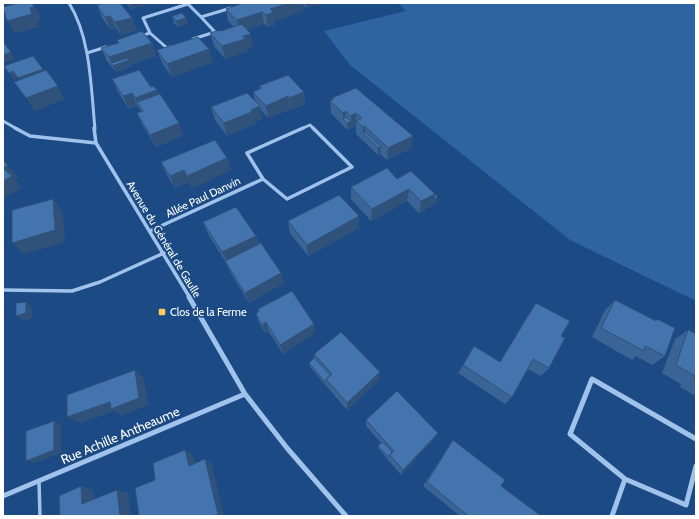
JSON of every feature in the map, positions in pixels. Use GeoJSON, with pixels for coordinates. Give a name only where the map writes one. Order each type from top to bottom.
{"type":"FeatureCollection","features":[{"type":"Feature","properties":{"kind":"street","name":"Avenue du Général de Gaulle"},"geometry":{"type":"LineString","coordinates":[[69,3],[74,11],[87,53],[96,143],[164,253],[245,394],[287,448],[346,516]]}},
{"type":"Feature","properties":{"kind":"street"},"geometry":{"type":"LineString","coordinates":[[174,46],[167,48],[150,33],[143,18],[188,4],[214,32],[187,41]]}},
{"type":"Feature","properties":{"kind":"street"},"geometry":{"type":"LineString","coordinates":[[201,17],[238,5]]}},
{"type":"Feature","properties":{"kind":"street"},"geometry":{"type":"LineString","coordinates":[[136,37],[150,33]]}},
{"type":"Feature","properties":{"kind":"street"},"geometry":{"type":"LineString","coordinates":[[87,53],[108,46]]}},
{"type":"Feature","properties":{"kind":"street"},"geometry":{"type":"LineString","coordinates":[[3,121],[30,136],[96,143]]}},
{"type":"Feature","properties":{"kind":"street"},"geometry":{"type":"LineString","coordinates":[[310,125],[352,167],[287,199],[263,179],[247,153],[310,125]]}},
{"type":"Feature","properties":{"kind":"street","name":"Allée Paul Danvin"},"geometry":{"type":"LineString","coordinates":[[150,231],[263,179]]}},
{"type":"Feature","properties":{"kind":"street"},"geometry":{"type":"LineString","coordinates":[[3,290],[72,291],[100,282],[164,253]]}},
{"type":"Feature","properties":{"kind":"street"},"geometry":{"type":"LineString","coordinates":[[696,439],[592,379],[570,434],[625,479],[686,505],[696,466]]}},
{"type":"Feature","properties":{"kind":"street","name":"Rue Achille Antheaume"},"geometry":{"type":"LineString","coordinates":[[3,496],[245,394]]}},
{"type":"Feature","properties":{"kind":"street"},"geometry":{"type":"LineString","coordinates":[[612,516],[625,479]]}},
{"type":"Feature","properties":{"kind":"lane"},"geometry":{"type":"LineString","coordinates":[[39,481],[40,516]]}},
{"type":"Feature","properties":{"kind":"shaded area"},"geometry":{"type":"Polygon","coordinates":[[[398,3],[696,3],[696,301],[570,240],[350,65],[324,31],[406,11],[398,3]]]}},
{"type":"Feature","properties":{"kind":"building"},"geometry":{"type":"Polygon","coordinates":[[[19,3],[32,3],[34,7],[30,8],[32,14],[7,21],[3,7],[19,3]]]}},
{"type":"Feature","properties":{"kind":"building"},"geometry":{"type":"Polygon","coordinates":[[[104,3],[120,3],[132,18],[115,22],[110,16],[105,17],[97,5],[104,3]]]}},
{"type":"Feature","properties":{"kind":"building"},"geometry":{"type":"Polygon","coordinates":[[[243,3],[289,3],[270,9],[274,12],[266,15],[262,12],[237,20],[226,9],[243,3]]]}},
{"type":"Feature","properties":{"kind":"building"},"geometry":{"type":"Polygon","coordinates":[[[182,13],[186,18],[176,21],[172,16],[182,13]]]}},
{"type":"Feature","properties":{"kind":"building"},"geometry":{"type":"Polygon","coordinates":[[[242,24],[251,34],[243,36],[245,39],[222,46],[210,33],[221,31],[242,24]]]}},
{"type":"Feature","properties":{"kind":"building"},"geometry":{"type":"Polygon","coordinates":[[[142,31],[152,43],[109,57],[101,48],[119,43],[117,40],[142,31]]]}},
{"type":"Feature","properties":{"kind":"building"},"geometry":{"type":"Polygon","coordinates":[[[198,37],[209,49],[167,64],[157,50],[198,37]]]}},
{"type":"Feature","properties":{"kind":"building"},"geometry":{"type":"Polygon","coordinates":[[[3,42],[11,52],[3,55],[3,42]]]}},
{"type":"Feature","properties":{"kind":"building"},"geometry":{"type":"Polygon","coordinates":[[[33,56],[43,69],[18,78],[13,71],[9,73],[4,66],[33,56]]]}},
{"type":"Feature","properties":{"kind":"building"},"geometry":{"type":"Polygon","coordinates":[[[128,58],[129,60],[113,66],[111,63],[128,58]]]}},
{"type":"Feature","properties":{"kind":"building"},"geometry":{"type":"Polygon","coordinates":[[[46,70],[58,86],[26,98],[14,82],[46,70]]]}},
{"type":"Feature","properties":{"kind":"building"},"geometry":{"type":"Polygon","coordinates":[[[139,70],[151,87],[153,86],[157,90],[135,98],[132,93],[123,96],[112,79],[139,70]]]}},
{"type":"Feature","properties":{"kind":"building"},"geometry":{"type":"Polygon","coordinates":[[[288,75],[304,92],[289,98],[288,96],[266,106],[253,92],[262,88],[259,86],[288,75]]]}},
{"type":"Feature","properties":{"kind":"building"},"geometry":{"type":"Polygon","coordinates":[[[356,88],[413,136],[388,148],[365,126],[363,127],[356,121],[362,118],[356,113],[351,116],[346,111],[343,113],[330,101],[334,99],[332,98],[356,88]]]}},
{"type":"Feature","properties":{"kind":"building"},"geometry":{"type":"Polygon","coordinates":[[[247,93],[260,106],[251,110],[252,112],[224,123],[211,107],[247,93]]]}},
{"type":"Feature","properties":{"kind":"building"},"geometry":{"type":"Polygon","coordinates":[[[160,94],[179,123],[150,135],[137,113],[143,111],[137,102],[160,94]]]}},
{"type":"Feature","properties":{"kind":"building"},"geometry":{"type":"Polygon","coordinates":[[[346,117],[351,122],[347,123],[343,119],[346,117]]]}},
{"type":"Feature","properties":{"kind":"building"},"geometry":{"type":"Polygon","coordinates":[[[365,132],[381,147],[378,148],[363,133],[365,132]]]}},
{"type":"Feature","properties":{"kind":"building"},"geometry":{"type":"Polygon","coordinates":[[[215,140],[227,158],[187,176],[184,170],[170,176],[161,162],[215,140]]]}},
{"type":"Feature","properties":{"kind":"building"},"geometry":{"type":"Polygon","coordinates":[[[3,161],[8,165],[3,168],[3,161]]]}},
{"type":"Feature","properties":{"kind":"building"},"geometry":{"type":"Polygon","coordinates":[[[3,168],[12,176],[3,181],[3,168]]]}},
{"type":"Feature","properties":{"kind":"building"},"geometry":{"type":"Polygon","coordinates":[[[387,168],[397,179],[411,171],[435,194],[421,201],[409,189],[372,209],[351,187],[387,168]]]}},
{"type":"Feature","properties":{"kind":"building"},"geometry":{"type":"Polygon","coordinates":[[[339,195],[359,216],[307,245],[288,221],[339,195]]]}},
{"type":"Feature","properties":{"kind":"building"},"geometry":{"type":"Polygon","coordinates":[[[53,199],[55,230],[12,243],[12,210],[53,199]]]}},
{"type":"Feature","properties":{"kind":"building"},"geometry":{"type":"Polygon","coordinates":[[[236,207],[256,236],[222,252],[203,222],[236,207]]]}},
{"type":"Feature","properties":{"kind":"building"},"geometry":{"type":"Polygon","coordinates":[[[261,243],[281,273],[245,293],[225,261],[261,243]]]}},
{"type":"Feature","properties":{"kind":"building"},"geometry":{"type":"Polygon","coordinates":[[[292,291],[314,324],[280,345],[266,322],[262,325],[256,314],[259,311],[258,309],[292,291]]]}},
{"type":"Feature","properties":{"kind":"building"},"geometry":{"type":"Polygon","coordinates":[[[615,300],[656,321],[657,319],[675,328],[665,356],[645,346],[644,351],[601,328],[615,300]]]}},
{"type":"Feature","properties":{"kind":"building"},"geometry":{"type":"Polygon","coordinates":[[[26,302],[26,313],[16,316],[16,303],[26,302]]]}},
{"type":"Feature","properties":{"kind":"building"},"geometry":{"type":"Polygon","coordinates":[[[536,303],[570,321],[561,336],[565,338],[549,368],[533,359],[512,397],[463,365],[474,346],[500,362],[536,303]]]}},
{"type":"Feature","properties":{"kind":"building"},"geometry":{"type":"Polygon","coordinates":[[[688,330],[696,334],[696,380],[694,379],[695,376],[676,365],[688,330]]]}},
{"type":"Feature","properties":{"kind":"building"},"geometry":{"type":"Polygon","coordinates":[[[341,332],[380,372],[347,403],[326,379],[332,374],[314,354],[341,332]]]}},
{"type":"Feature","properties":{"kind":"building"},"geometry":{"type":"Polygon","coordinates":[[[314,358],[330,375],[326,379],[326,383],[309,363],[314,358]]]}},
{"type":"Feature","properties":{"kind":"building"},"geometry":{"type":"Polygon","coordinates":[[[135,370],[139,398],[111,409],[110,402],[67,417],[67,395],[135,370]]]}},
{"type":"Feature","properties":{"kind":"building"},"geometry":{"type":"Polygon","coordinates":[[[397,391],[438,433],[403,470],[390,455],[394,451],[366,420],[397,391]]]}},
{"type":"Feature","properties":{"kind":"building"},"geometry":{"type":"Polygon","coordinates":[[[54,421],[54,450],[26,461],[26,431],[54,421]]]}},
{"type":"Feature","properties":{"kind":"building"},"geometry":{"type":"Polygon","coordinates":[[[453,440],[505,480],[501,486],[541,516],[468,516],[427,482],[453,440]]]}},
{"type":"Feature","properties":{"kind":"building"},"geometry":{"type":"Polygon","coordinates":[[[383,442],[392,452],[389,457],[378,446],[383,442]]]}},
{"type":"Feature","properties":{"kind":"building"},"geometry":{"type":"Polygon","coordinates":[[[185,450],[189,466],[205,459],[218,514],[212,516],[139,516],[135,488],[155,480],[153,463],[185,450]]]}},
{"type":"Feature","properties":{"kind":"building"},"geometry":{"type":"Polygon","coordinates":[[[81,486],[82,504],[117,490],[120,516],[60,516],[59,496],[81,486]]]}},
{"type":"Feature","properties":{"kind":"place","name":"Clos de la Ferme"},"geometry":{"type":"Point","coordinates":[162,312]}}]}
